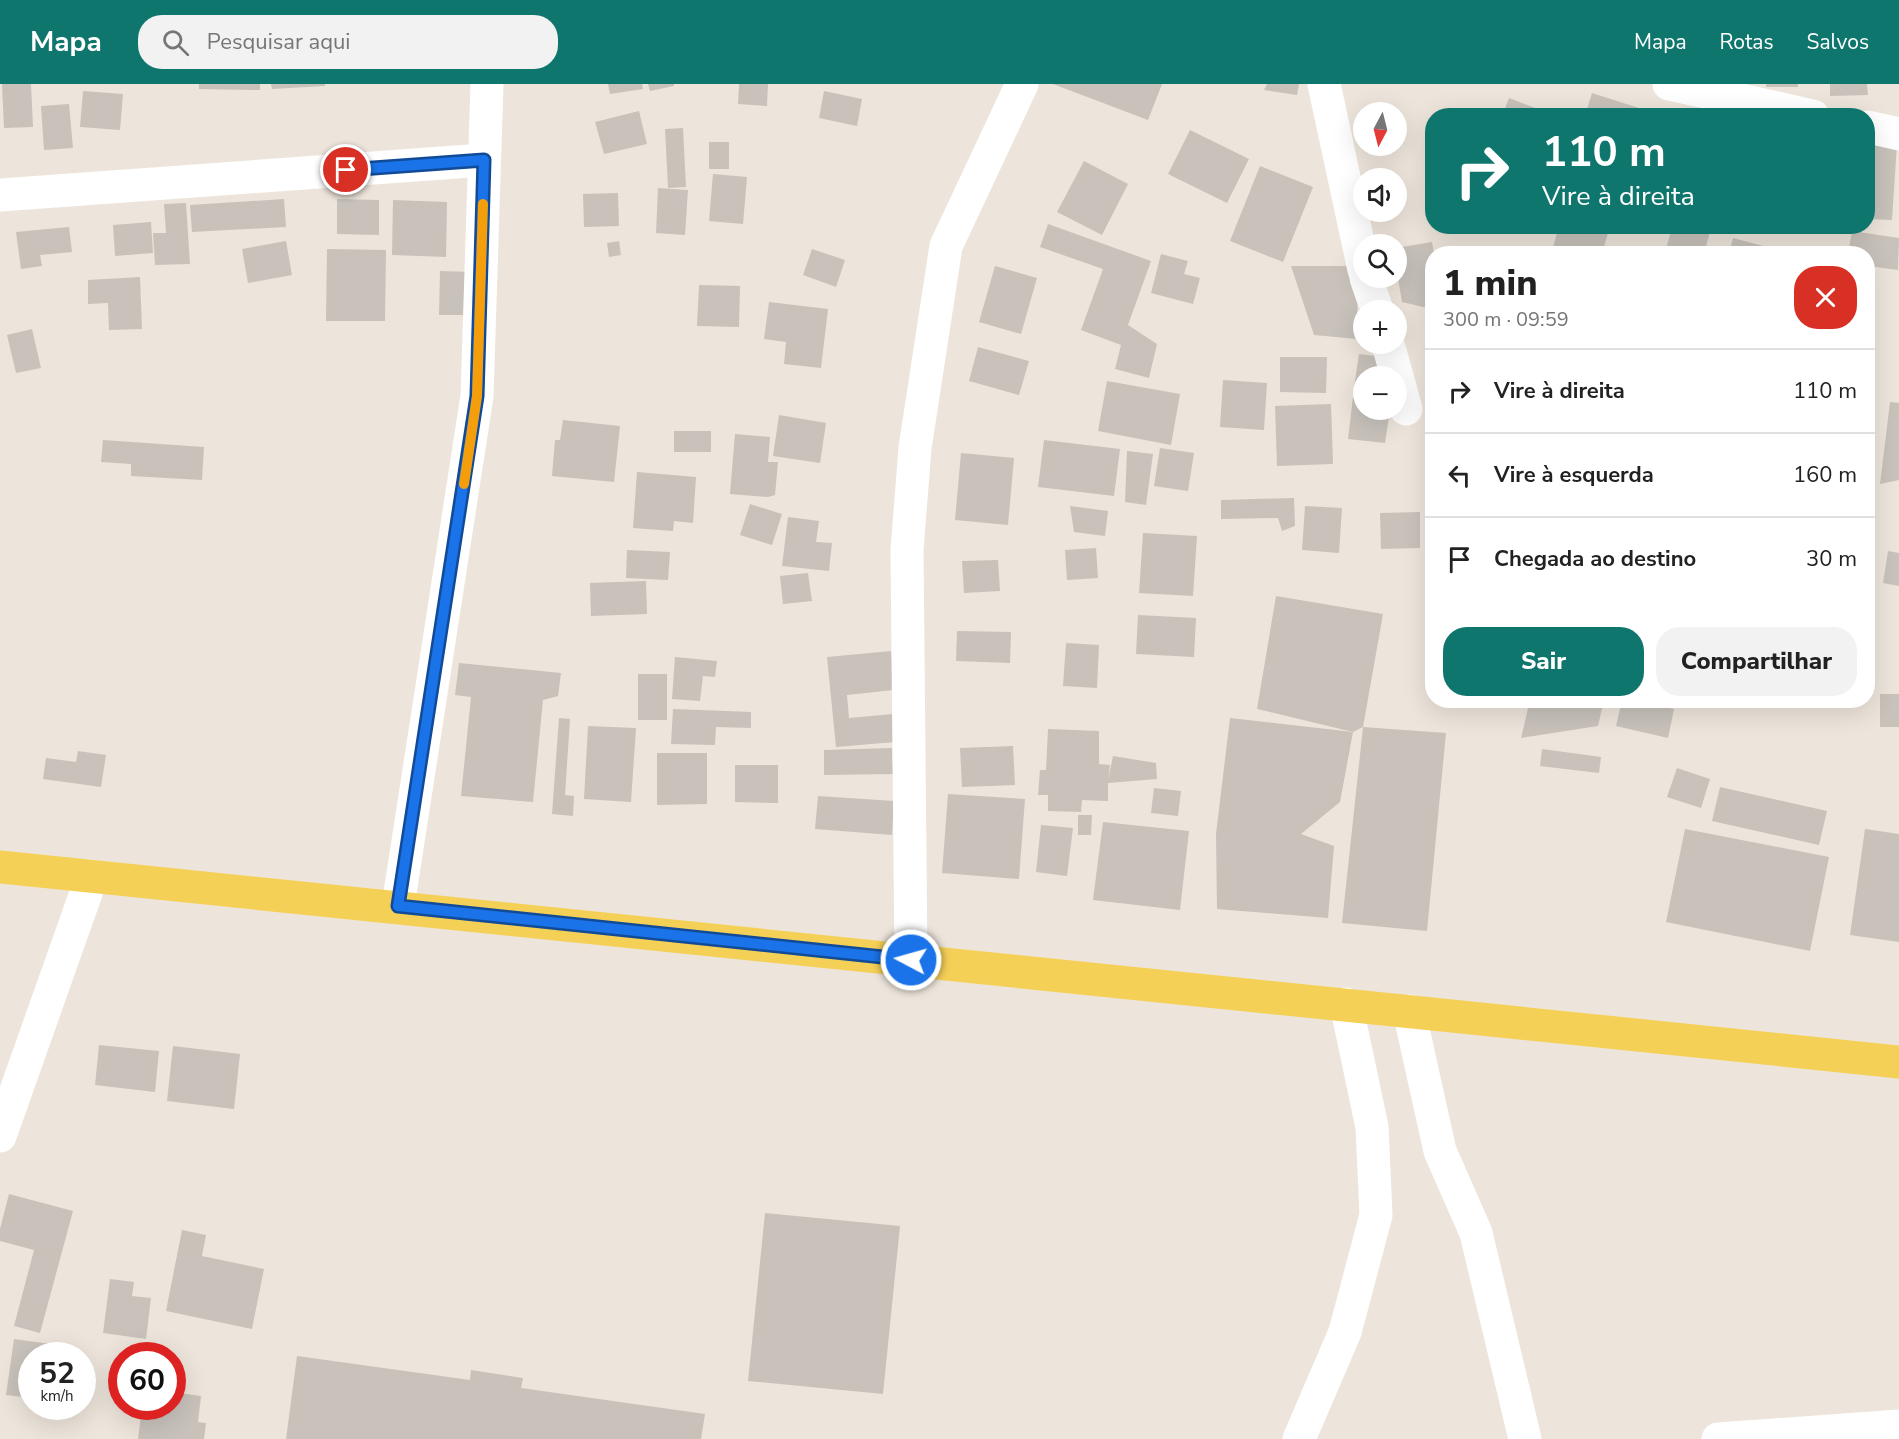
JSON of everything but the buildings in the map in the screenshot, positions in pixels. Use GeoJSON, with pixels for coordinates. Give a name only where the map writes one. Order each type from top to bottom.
{"type":"FeatureCollection","features":[{"type":"Feature","properties":{"kind":"main road"},"geometry":{"type":"LineString","coordinates":[[0,867],[398,906],[1899,1062]]}},
{"type":"Feature","properties":{"kind":"street"},"geometry":{"type":"LineString","coordinates":[[398,906],[477,396],[488,84]]}},
{"type":"Feature","properties":{"kind":"street"},"geometry":{"type":"LineString","coordinates":[[911,960],[907,550],[915,448],[946,246],[1022,84]]}},
{"type":"Feature","properties":{"kind":"street"},"geometry":{"type":"LineString","coordinates":[[1324,84],[1356,234]]}},
{"type":"Feature","properties":{"kind":"street"},"geometry":{"type":"LineString","coordinates":[[1669,84],[1778,108]]}},
{"type":"Feature","properties":{"kind":"street"},"geometry":{"type":"LineString","coordinates":[[1875,129],[1899,134]]}},
{"type":"Feature","properties":{"kind":"street"},"geometry":{"type":"LineString","coordinates":[[0,195],[484,160]]}},
{"type":"Feature","properties":{"kind":"street"},"geometry":{"type":"LineString","coordinates":[[0,1136],[92,876]]}},
{"type":"Feature","properties":{"kind":"street"},"geometry":{"type":"LineString","coordinates":[[1299,1439],[1346,1332],[1376,1215],[1372,1126],[1346,1004]]}},
{"type":"Feature","properties":{"kind":"street"},"geometry":{"type":"LineString","coordinates":[[1409,1011],[1440,1151],[1476,1233],[1525,1439]]}},
{"type":"Feature","properties":{"kind":"street"},"geometry":{"type":"LineString","coordinates":[[1718,1439],[1899,1425]]}},
{"type":"Feature","properties":{"kind":"slow traffic"},"geometry":{"type":"LineString","coordinates":[[464,484],[477,396],[483,204]]}},
{"type":"Feature","properties":{"kind":"route"},"geometry":{"type":"LineString","coordinates":[[346,170],[484,160],[477,396],[398,906],[911,960]]}}]}
